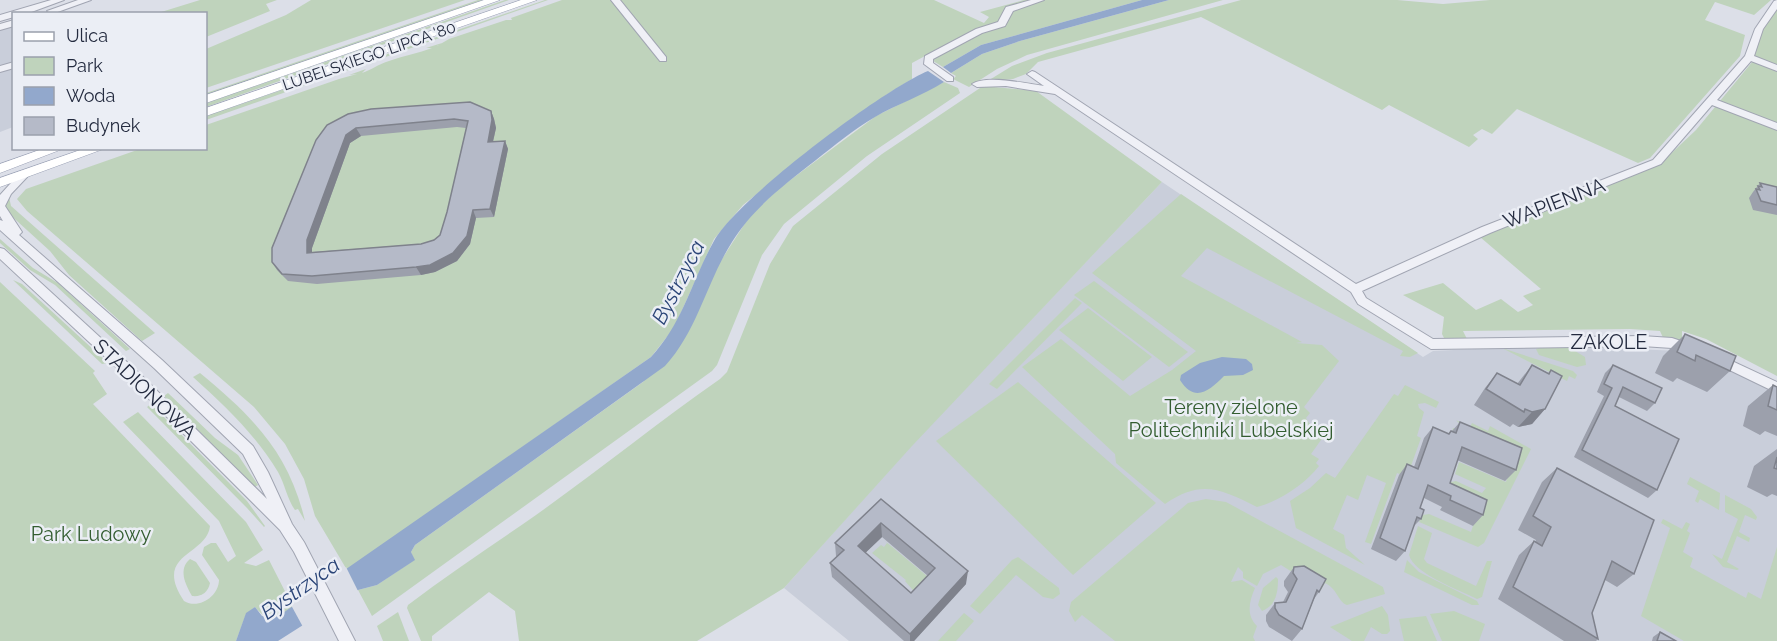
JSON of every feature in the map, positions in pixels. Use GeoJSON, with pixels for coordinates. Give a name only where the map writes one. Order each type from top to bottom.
{"type":"FeatureCollection","features":[{"type":"Feature","properties":{"kind":"main road","name":"LUBELSKIEGO LIPCA '80"},"geometry":{"type":"LineString","coordinates":[[207,99],[495,0]]}},
{"type":"Feature","properties":{"kind":"main road","name":"LUBELSKIEGO LIPCA '80"},"geometry":{"type":"LineString","coordinates":[[207,112],[532,0]]}},
{"type":"Feature","properties":{"kind":"main road"},"geometry":{"type":"LineString","coordinates":[[0,169],[53,150]]}},
{"type":"Feature","properties":{"kind":"main road"},"geometry":{"type":"LineString","coordinates":[[0,183],[94,150]]}},
{"type":"Feature","properties":{"kind":"street"},"geometry":{"type":"LineString","coordinates":[[35,11],[60,0]]}},
{"type":"Feature","properties":{"kind":"street"},"geometry":{"type":"LineString","coordinates":[[50,12],[87,0]]}},
{"type":"Feature","properties":{"kind":"street"},"geometry":{"type":"LineString","coordinates":[[615,0],[663,59]]}},
{"type":"Feature","properties":{"kind":"street"},"geometry":{"type":"LineString","coordinates":[[950,80],[928,61],[933,55],[979,31],[1002,24],[1009,9],[1040,0]]}},
{"type":"Feature","properties":{"kind":"street","name":"WAPIENNA"},"geometry":{"type":"LineString","coordinates":[[1355,289],[1486,230],[1657,162],[1749,57],[1759,29],[1777,3]]}},
{"type":"Feature","properties":{"kind":"street"},"geometry":{"type":"LineString","coordinates":[[1749,57],[1777,68]]}},
{"type":"Feature","properties":{"kind":"street"},"geometry":{"type":"LineString","coordinates":[[1032,74],[1355,289]]}},
{"type":"Feature","properties":{"kind":"street"},"geometry":{"type":"LineString","coordinates":[[977,84],[1006,83],[1058,91]]}},
{"type":"Feature","properties":{"kind":"street"},"geometry":{"type":"LineString","coordinates":[[1710,101],[1777,127]]}},
{"type":"Feature","properties":{"kind":"street","name":"STADIONOWA"},"geometry":{"type":"LineString","coordinates":[[23,243],[0,207],[7,192],[24,175]]}},
{"type":"Feature","properties":{"kind":"street","name":"STADIONOWA"},"geometry":{"type":"LineString","coordinates":[[0,224],[158,364],[248,450],[263,476],[287,530],[347,641]]}},
{"type":"Feature","properties":{"kind":"street","name":"STADIONOWA"},"geometry":{"type":"LineString","coordinates":[[0,252],[136,378],[287,530]]}},
{"type":"Feature","properties":{"kind":"street","name":"ZAKOLE"},"geometry":{"type":"LineString","coordinates":[[1355,289],[1362,301],[1431,344],[1665,342],[1704,353],[1777,388]]}},
{"type":"Feature","properties":{"kind":"shaded area"},"geometry":{"type":"Polygon","coordinates":[[[12,25],[12,127],[0,132],[0,29],[12,25]]]}},
{"type":"Feature","properties":{"kind":"shaded area"},"geometry":{"type":"Polygon","coordinates":[[[1162,182],[1423,357],[1433,351],[1496,348],[1610,348],[1680,351],[1737,373],[1777,393],[1777,641],[849,641],[784,588],[911,446],[1162,182]]]}},
{"type":"Feature","properties":{"kind":"green space"},"geometry":{"type":"Polygon","coordinates":[[[200,0],[277,0],[266,4],[270,11],[207,37],[207,12],[161,12],[200,0]]]}},
{"type":"Feature","properties":{"kind":"green space"},"geometry":{"type":"Polygon","coordinates":[[[311,0],[465,0],[207,88],[207,49],[286,15],[311,0]]]}},
{"type":"Feature","properties":{"kind":"green space"},"geometry":{"type":"Polygon","coordinates":[[[478,0],[483,0],[207,95],[207,93],[478,0]]]}},
{"type":"Feature","properties":{"kind":"green space"},"geometry":{"type":"Polygon","coordinates":[[[505,0],[509,0],[207,107],[207,103],[505,0]]]}},
{"type":"Feature","properties":{"kind":"green space"},"geometry":{"type":"Polygon","coordinates":[[[545,0],[548,0],[207,120],[207,116],[545,0]]]}},
{"type":"Feature","properties":{"kind":"green space"},"geometry":{"type":"Polygon","coordinates":[[[562,0],[934,0],[984,23],[989,17],[980,12],[1024,0],[1142,0],[981,45],[943,67],[925,56],[912,63],[912,79],[886,95],[813,149],[743,205],[714,239],[674,328],[651,357],[347,570],[315,516],[304,479],[285,444],[254,407],[27,211],[17,199],[26,189],[137,150],[207,150],[207,125],[366,69],[362,73],[385,62],[432,48],[426,48],[506,20],[512,20],[511,18],[562,0]]]}},
{"type":"Feature","properties":{"kind":"green space"},"geometry":{"type":"Polygon","coordinates":[[[1169,0],[1223,0],[1027,55],[997,69],[969,87],[953,79],[956,76],[951,73],[982,54],[1020,41],[1169,0]]]}},
{"type":"Feature","properties":{"kind":"green space"},"geometry":{"type":"Polygon","coordinates":[[[1241,0],[1397,0],[1443,4],[1490,0],[1771,0],[1754,15],[1715,2],[1705,20],[1745,35],[1740,56],[1650,158],[1638,163],[1517,109],[1492,134],[1482,129],[1473,135],[1478,139],[1469,147],[1389,105],[1382,110],[1201,17],[1038,62],[1026,74],[1013,79],[986,82],[1012,66],[1047,53],[1241,0]]]}},
{"type":"Feature","properties":{"kind":"green space"},"geometry":{"type":"Polygon","coordinates":[[[1777,7],[1777,376],[1706,339],[1682,331],[1682,346],[1665,342],[1660,331],[1630,329],[1463,331],[1467,339],[1444,338],[1442,334],[1444,317],[1403,295],[1443,283],[1476,310],[1501,299],[1518,312],[1533,305],[1523,296],[1541,289],[1480,237],[1661,163],[1696,130],[1753,61],[1762,31],[1777,7]]]}},
{"type":"Feature","properties":{"kind":"green space"},"geometry":{"type":"Polygon","coordinates":[[[944,82],[958,88],[960,93],[867,156],[784,224],[762,255],[717,365],[712,371],[372,616],[358,590],[377,585],[414,560],[411,552],[415,545],[643,382],[749,217],[777,190],[876,116],[944,82]]]}},
{"type":"Feature","properties":{"kind":"green space"},"geometry":{"type":"Polygon","coordinates":[[[983,86],[1036,91],[1162,182],[912,446],[784,588],[697,641],[519,641],[515,611],[489,592],[432,636],[432,641],[421,641],[407,608],[408,605],[536,515],[720,379],[727,372],[770,264],[793,226],[882,154],[983,86]]]}},
{"type":"Feature","properties":{"kind":"green space","name":"Tereny zielone Politechniki Lubelskiej"},"geometry":{"type":"Polygon","coordinates":[[[1181,194],[1418,353],[1410,357],[1400,356],[1403,351],[1207,248],[1181,276],[1302,342],[1296,343],[1322,345],[1339,361],[1304,407],[1310,413],[1306,418],[1309,423],[1326,433],[1311,454],[1319,459],[1316,463],[1319,466],[1291,491],[1274,501],[1257,507],[1232,495],[1211,489],[1190,491],[1165,504],[1116,463],[1115,454],[1022,367],[1061,339],[1130,396],[1172,370],[1196,351],[1092,273],[1181,194]]]}},
{"type":"Feature","properties":{"kind":"green space"},"geometry":{"type":"Polygon","coordinates":[[[9,197],[11,206],[155,333],[142,341],[69,275],[50,251],[6,211],[5,206],[9,197]]]}},
{"type":"Feature","properties":{"kind":"green space"},"geometry":{"type":"Polygon","coordinates":[[[0,239],[33,268],[58,283],[130,349],[126,351],[55,285],[30,270],[0,243],[0,239]]]}},
{"type":"Feature","properties":{"kind":"green space"},"geometry":{"type":"Polygon","coordinates":[[[13,280],[22,284],[108,363],[102,364],[13,280]]]}},
{"type":"Feature","properties":{"kind":"green space"},"geometry":{"type":"Polygon","coordinates":[[[1094,281],[1188,352],[1169,367],[1074,295],[1094,281]]]}},
{"type":"Feature","properties":{"kind":"green space","name":"Park Ludowy"},"geometry":{"type":"Polygon","coordinates":[[[0,282],[95,371],[93,373],[107,394],[93,404],[210,526],[207,536],[177,564],[174,573],[176,585],[184,601],[202,603],[212,596],[218,586],[219,580],[202,555],[204,547],[216,543],[228,562],[236,556],[219,521],[123,422],[138,412],[246,522],[263,550],[244,563],[256,566],[269,560],[293,607],[273,618],[264,616],[255,607],[246,614],[236,641],[0,641],[0,282]]]}},
{"type":"Feature","properties":{"kind":"green space"},"geometry":{"type":"Polygon","coordinates":[[[1075,298],[1082,303],[997,389],[989,384],[1075,298]]]}},
{"type":"Feature","properties":{"kind":"green space"},"geometry":{"type":"Polygon","coordinates":[[[1088,308],[1152,357],[1123,381],[1059,330],[1088,308]]]}},
{"type":"Feature","properties":{"kind":"green space"},"geometry":{"type":"Polygon","coordinates":[[[1502,348],[1573,371],[1577,375],[1575,379],[1569,376],[1567,381],[1502,348]]]}},
{"type":"Feature","properties":{"kind":"green space"},"geometry":{"type":"Polygon","coordinates":[[[1570,348],[1585,357],[1586,365],[1577,367],[1539,355],[1536,349],[1570,348]]]}},
{"type":"Feature","properties":{"kind":"green space"},"geometry":{"type":"Polygon","coordinates":[[[200,373],[236,405],[266,437],[289,475],[305,521],[298,509],[295,510],[292,506],[278,472],[260,445],[193,377],[200,373]]]}},
{"type":"Feature","properties":{"kind":"green space"},"geometry":{"type":"Polygon","coordinates":[[[1018,382],[1156,503],[1073,575],[936,441],[1018,382]]]}},
{"type":"Feature","properties":{"kind":"green space"},"geometry":{"type":"Polygon","coordinates":[[[1405,385],[1439,402],[1436,408],[1425,403],[1418,404],[1424,412],[1417,436],[1421,438],[1407,477],[1397,473],[1371,544],[1365,542],[1386,483],[1367,475],[1358,500],[1347,495],[1333,529],[1344,535],[1346,548],[1365,565],[1296,528],[1290,501],[1310,488],[1326,473],[1335,478],[1394,394],[1398,396],[1405,385]]]}},
{"type":"Feature","properties":{"kind":"green space"},"geometry":{"type":"Polygon","coordinates":[[[168,393],[215,438],[238,455],[258,485],[255,487],[164,396],[168,393]]]}},
{"type":"Feature","properties":{"kind":"green space"},"geometry":{"type":"Polygon","coordinates":[[[151,404],[247,501],[264,527],[147,407],[151,404]]]}},
{"type":"Feature","properties":{"kind":"green space"},"geometry":{"type":"Polygon","coordinates":[[[1456,420],[1470,427],[1472,423],[1488,431],[1490,426],[1531,449],[1484,543],[1478,547],[1419,522],[1423,515],[1429,514],[1471,532],[1478,510],[1450,487],[1451,482],[1456,481],[1482,493],[1486,488],[1455,474],[1459,462],[1506,482],[1512,459],[1452,433],[1453,428],[1460,429],[1461,425],[1456,420]]]}},
{"type":"Feature","properties":{"kind":"green space"},"geometry":{"type":"Polygon","coordinates":[[[1690,477],[1720,493],[1719,510],[1700,499],[1698,503],[1695,501],[1699,491],[1687,484],[1690,477]]]}},
{"type":"Feature","properties":{"kind":"green space"},"geometry":{"type":"Polygon","coordinates":[[[1725,495],[1751,509],[1757,517],[1756,520],[1745,515],[1739,532],[1750,538],[1749,542],[1737,536],[1727,562],[1739,569],[1737,570],[1723,567],[1712,554],[1722,559],[1738,519],[1725,512],[1725,495]]]}},
{"type":"Feature","properties":{"kind":"green space"},"geometry":{"type":"Polygon","coordinates":[[[1206,499],[1226,502],[1383,587],[1385,594],[1347,605],[1325,583],[1321,590],[1281,565],[1263,574],[1257,586],[1243,578],[1243,572],[1238,567],[1231,582],[1242,580],[1255,588],[1251,598],[1250,613],[1257,626],[1253,637],[1255,641],[1115,641],[1082,615],[1075,622],[1069,611],[1071,602],[1188,503],[1206,499]]]}},
{"type":"Feature","properties":{"kind":"green space"},"geometry":{"type":"Polygon","coordinates":[[[1663,519],[1682,529],[1686,522],[1690,524],[1687,531],[1690,533],[1683,552],[1693,558],[1690,567],[1746,598],[1748,592],[1761,599],[1777,547],[1777,641],[1684,641],[1641,616],[1670,528],[1661,523],[1663,519]]]}},
{"type":"Feature","properties":{"kind":"green space"},"geometry":{"type":"Polygon","coordinates":[[[1418,526],[1432,533],[1424,559],[1427,563],[1476,586],[1487,561],[1492,561],[1482,597],[1477,599],[1438,581],[1419,569],[1409,555],[1418,526]]]}},
{"type":"Feature","properties":{"kind":"green space"},"geometry":{"type":"Polygon","coordinates":[[[885,541],[933,581],[918,596],[906,580],[872,553],[881,545],[884,547],[887,543],[885,541]]]}},
{"type":"Feature","properties":{"kind":"green space"},"geometry":{"type":"Polygon","coordinates":[[[1018,557],[1059,588],[1060,594],[1053,599],[1043,597],[1016,575],[980,614],[970,606],[1012,560],[1018,557]]]}},
{"type":"Feature","properties":{"kind":"green space"},"geometry":{"type":"Polygon","coordinates":[[[190,559],[196,562],[210,583],[206,592],[198,596],[192,596],[184,577],[184,567],[190,559]]]}},
{"type":"Feature","properties":{"kind":"green space"},"geometry":{"type":"Polygon","coordinates":[[[1407,560],[1419,572],[1477,601],[1479,605],[1472,605],[1404,572],[1407,560]]]}},
{"type":"Feature","properties":{"kind":"green space"},"geometry":{"type":"Polygon","coordinates":[[[1276,577],[1278,579],[1277,594],[1270,606],[1262,611],[1258,605],[1263,588],[1276,577]]]}},
{"type":"Feature","properties":{"kind":"green space"},"geometry":{"type":"Polygon","coordinates":[[[1382,606],[1388,615],[1390,631],[1387,634],[1382,634],[1371,627],[1364,641],[1352,641],[1330,627],[1382,606]]]}},
{"type":"Feature","properties":{"kind":"green space"},"geometry":{"type":"Polygon","coordinates":[[[1454,611],[1485,624],[1479,641],[1442,641],[1430,614],[1454,611]]]}},
{"type":"Feature","properties":{"kind":"green space"},"geometry":{"type":"Polygon","coordinates":[[[398,612],[409,641],[383,641],[377,626],[398,612]]]}},
{"type":"Feature","properties":{"kind":"green space"},"geometry":{"type":"Polygon","coordinates":[[[964,613],[974,621],[956,641],[938,641],[964,613]]]}},
{"type":"Feature","properties":{"kind":"green space"},"geometry":{"type":"Polygon","coordinates":[[[1426,616],[1437,641],[1404,641],[1399,619],[1426,616]]]}},
{"type":"Feature","properties":{"kind":"water"},"geometry":{"type":"Polygon","coordinates":[[[1142,0],[1169,0],[1020,41],[982,54],[951,73],[943,67],[981,45],[1142,0]]]}},
{"type":"Feature","properties":{"kind":"water"},"geometry":{"type":"Polygon","coordinates":[[[928,71],[944,82],[883,112],[837,143],[781,188],[749,218],[723,258],[686,337],[665,366],[415,545],[411,552],[415,560],[377,585],[358,590],[278,641],[236,641],[246,613],[255,607],[262,616],[273,618],[280,615],[651,357],[672,329],[706,256],[728,222],[751,199],[812,147],[878,100],[928,71]]]}},
{"type":"Feature","properties":{"kind":"water"},"geometry":{"type":"Polygon","coordinates":[[[1222,357],[1246,359],[1252,364],[1253,370],[1243,375],[1224,376],[1208,390],[1197,393],[1191,391],[1180,380],[1181,375],[1200,363],[1222,357]]]}},
{"type":"Feature","properties":{"kind":"pier"},"geometry":{"type":"Polygon","coordinates":[[[346,567],[359,593],[303,627],[291,605],[346,567]]]}},
{"type":"Feature","properties":{"kind":"building"},"geometry":{"type":"Polygon","coordinates":[[[470,102],[491,111],[492,120],[488,142],[505,141],[490,209],[473,210],[467,236],[453,253],[430,265],[312,276],[282,274],[272,262],[272,248],[316,140],[327,125],[348,114],[371,109],[470,102]],[[454,119],[356,128],[346,135],[307,240],[307,253],[421,244],[434,240],[440,235],[447,212],[468,121],[454,119]]]}},
{"type":"Feature","properties":{"kind":"building"},"geometry":{"type":"Polygon","coordinates":[[[1760,183],[1777,187],[1777,205],[1761,201],[1756,189],[1760,190],[1758,186],[1762,187],[1760,183]]]}},
{"type":"Feature","properties":{"kind":"building"},"geometry":{"type":"Polygon","coordinates":[[[1685,334],[1736,356],[1730,371],[1696,355],[1695,361],[1677,352],[1685,334]]]}},
{"type":"Feature","properties":{"kind":"building"},"geometry":{"type":"Polygon","coordinates":[[[1532,365],[1549,374],[1551,370],[1562,376],[1545,409],[1532,412],[1525,409],[1524,412],[1486,389],[1497,373],[1520,385],[1532,365]]]}},
{"type":"Feature","properties":{"kind":"building"},"geometry":{"type":"Polygon","coordinates":[[[1613,365],[1662,388],[1655,403],[1623,387],[1615,406],[1679,439],[1657,490],[1582,450],[1612,388],[1604,384],[1613,365]]]}},
{"type":"Feature","properties":{"kind":"building"},"geometry":{"type":"Polygon","coordinates":[[[1773,385],[1777,387],[1777,410],[1768,406],[1773,385]]]}},
{"type":"Feature","properties":{"kind":"building"},"geometry":{"type":"Polygon","coordinates":[[[1460,422],[1522,448],[1516,470],[1462,447],[1450,483],[1487,500],[1483,515],[1450,500],[1451,496],[1428,485],[1420,508],[1424,510],[1421,519],[1417,517],[1405,551],[1380,538],[1407,464],[1418,469],[1433,427],[1449,434],[1451,431],[1456,433],[1460,422]]]}},
{"type":"Feature","properties":{"kind":"building"},"geometry":{"type":"Polygon","coordinates":[[[1557,468],[1654,520],[1634,574],[1612,561],[1592,613],[1598,639],[1513,587],[1534,541],[1542,546],[1551,527],[1533,516],[1557,468]]]}},
{"type":"Feature","properties":{"kind":"building"},"geometry":{"type":"Polygon","coordinates":[[[881,499],[968,571],[910,634],[830,563],[844,550],[835,543],[881,499]],[[881,523],[858,546],[911,593],[935,568],[881,523]]]}},
{"type":"Feature","properties":{"kind":"building"},"geometry":{"type":"Polygon","coordinates":[[[1304,566],[1326,579],[1319,592],[1317,590],[1302,629],[1279,615],[1275,603],[1286,602],[1297,579],[1293,573],[1294,567],[1304,566]]]}},
{"type":"Feature","properties":{"kind":"building"},"geometry":{"type":"Polygon","coordinates":[[[1660,632],[1676,641],[1657,641],[1660,632]]]}},
{"type":"Feature","properties":{"kind":"water label","name":"Bystrzyca"},"geometry":{"type":"Point","coordinates":[678,282]}},
{"type":"Feature","properties":{"kind":"water label","name":"Bystrzyca"},"geometry":{"type":"Point","coordinates":[300,588]}}]}
